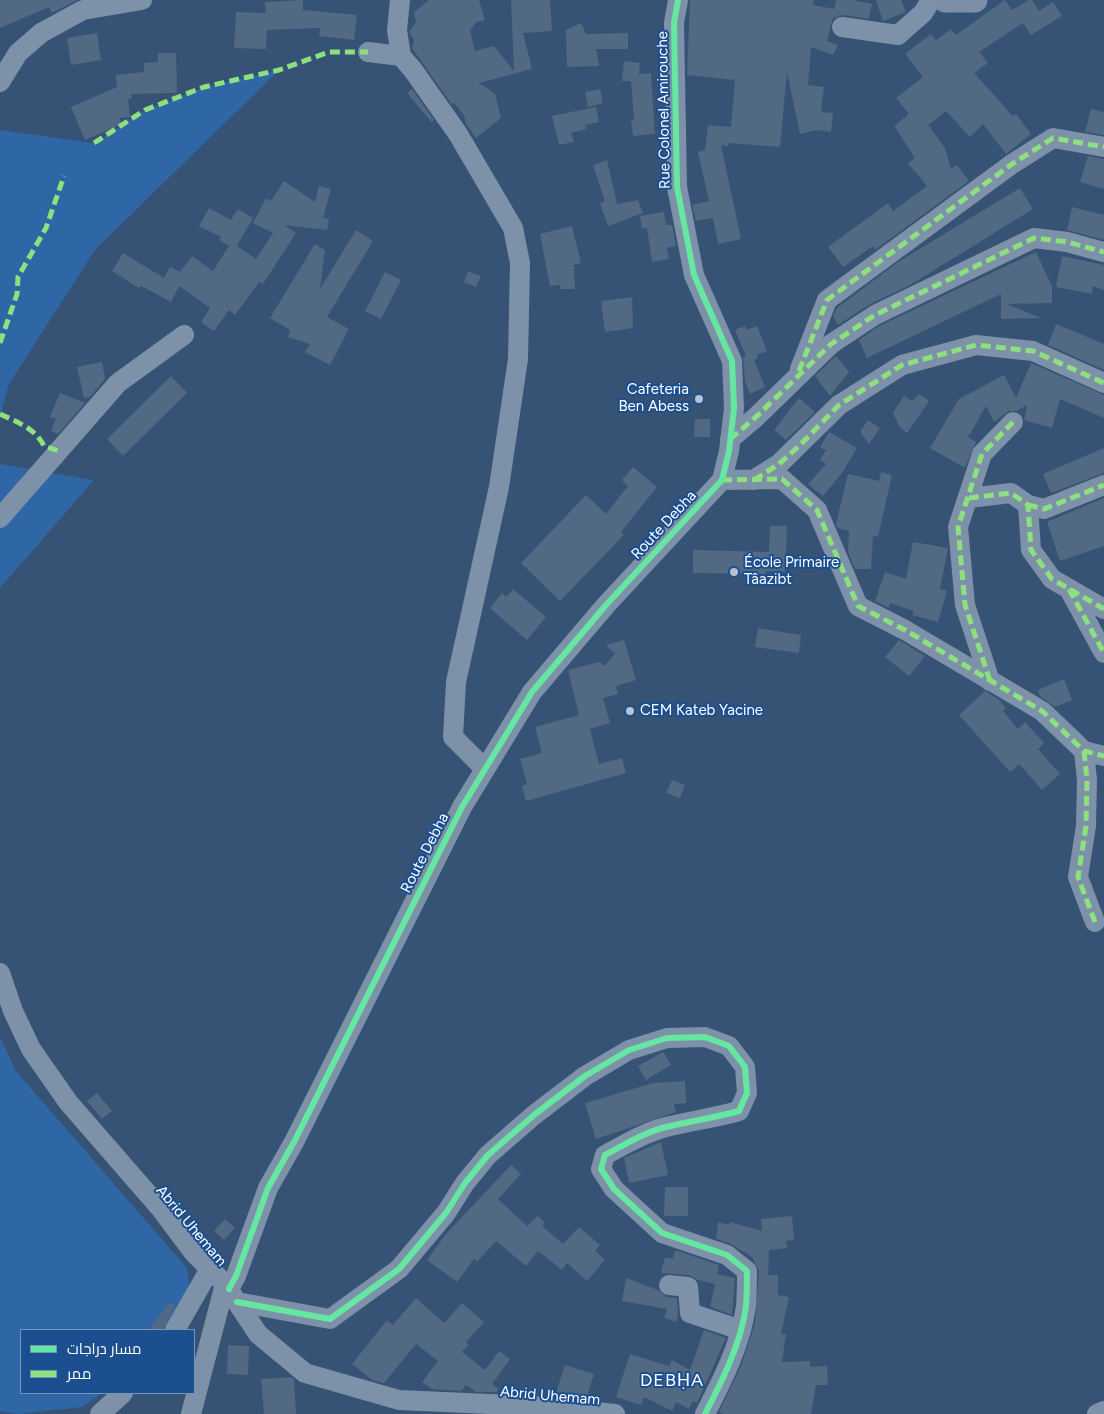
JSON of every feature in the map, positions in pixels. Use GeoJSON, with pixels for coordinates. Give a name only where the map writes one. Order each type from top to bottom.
{"type":"FeatureCollection","features":[{"type":"Feature","properties":{"kind":"main road"},"geometry":{"type":"LineString","coordinates":[[945,0],[975,0]]}},
{"type":"Feature","properties":{"kind":"street"},"geometry":{"type":"LineString","coordinates":[[0,82],[18,54],[40,33],[83,10],[142,0]]}},
{"type":"Feature","properties":{"kind":"street"},"geometry":{"type":"LineString","coordinates":[[400,0],[397,30],[401,56],[458,134],[513,228],[520,264],[518,359],[498,487],[456,682],[453,737],[485,769]]}},
{"type":"Feature","properties":{"kind":"street","name":"Rue Colonel Amirouche"},"geometry":{"type":"LineString","coordinates":[[678,0],[674,23],[677,188],[694,275],[732,361],[734,408],[722,480]]}},
{"type":"Feature","properties":{"kind":"street"},"geometry":{"type":"LineString","coordinates":[[842,27],[898,34],[923,13],[931,0]]}},
{"type":"Feature","properties":{"kind":"street"},"geometry":{"type":"LineString","coordinates":[[368,52],[401,56]]}},
{"type":"Feature","properties":{"kind":"street"},"geometry":{"type":"LineString","coordinates":[[798,375],[827,300],[900,245],[1012,164],[1054,138],[1104,147]]}},
{"type":"Feature","properties":{"kind":"street"},"geometry":{"type":"LineString","coordinates":[[730,439],[756,417],[831,344],[875,315],[1034,238],[1068,242],[1104,252]]}},
{"type":"Feature","properties":{"kind":"street"},"geometry":{"type":"LineString","coordinates":[[0,518],[118,383],[184,335]]}},
{"type":"Feature","properties":{"kind":"street"},"geometry":{"type":"LineString","coordinates":[[754,480],[779,464],[839,405],[902,365],[976,345],[1032,351],[1104,383]]}},
{"type":"Feature","properties":{"kind":"street"},"geometry":{"type":"LineString","coordinates":[[990,681],[965,605],[958,527],[982,454],[1013,422]]}},
{"type":"Feature","properties":{"kind":"street"},"geometry":{"type":"LineString","coordinates":[[722,480],[782,479],[817,510],[858,606],[905,630],[1042,711],[1084,751],[1104,756]]}},
{"type":"Feature","properties":{"kind":"street","name":"Route Debha"},"geometry":{"type":"LineString","coordinates":[[191,1414],[230,1292],[268,1188],[294,1142],[462,807],[532,692],[606,605],[722,480]]}},
{"type":"Feature","properties":{"kind":"street"},"geometry":{"type":"LineString","coordinates":[[969,498],[1011,493],[1028,505],[1044,509],[1104,486]]}},
{"type":"Feature","properties":{"kind":"street"},"geometry":{"type":"LineString","coordinates":[[1028,505],[1031,550],[1052,579],[1104,609]]}},
{"type":"Feature","properties":{"kind":"street"},"geometry":{"type":"LineString","coordinates":[[1069,589],[1104,653]]}},
{"type":"Feature","properties":{"kind":"street"},"geometry":{"type":"LineString","coordinates":[[1084,751],[1087,780],[1086,826],[1078,877],[1095,922]]}},
{"type":"Feature","properties":{"kind":"street","name":"Abrid Uhemam"},"geometry":{"type":"LineString","coordinates":[[0,973],[13,1011],[31,1049],[63,1094],[161,1209],[194,1253],[210,1268],[230,1292],[258,1334],[305,1372],[399,1400],[534,1406],[615,1414]]}},
{"type":"Feature","properties":{"kind":"street"},"geometry":{"type":"LineString","coordinates":[[230,1292],[330,1318],[399,1269],[446,1214],[465,1182],[488,1156],[534,1115],[585,1076],[629,1050],[667,1038],[705,1038],[730,1046],[745,1068],[747,1093],[739,1111],[656,1131],[605,1155],[600,1169],[614,1189],[662,1233],[726,1255],[747,1271],[746,1307],[741,1330],[723,1378],[705,1414]]}},
{"type":"Feature","properties":{"kind":"street"},"geometry":{"type":"LineString","coordinates":[[176,1329],[210,1268]]}},
{"type":"Feature","properties":{"kind":"street"},"geometry":{"type":"LineString","coordinates":[[668,1285],[688,1287],[690,1313],[741,1330]]}},
{"type":"Feature","properties":{"kind":"street"},"geometry":{"type":"LineString","coordinates":[[100,1414],[122,1394]]}},
{"type":"Feature","properties":{"kind":"street"},"geometry":{"type":"LineString","coordinates":[[1097,1414],[1104,1411]]}},
{"type":"Feature","properties":{"kind":"shaded area"},"geometry":{"type":"Polygon","coordinates":[[[279,70],[95,250],[9,384],[0,417],[0,130],[94,143],[145,110],[204,87],[279,70]]]}},
{"type":"Feature","properties":{"kind":"shaded area"},"geometry":{"type":"Polygon","coordinates":[[[0,464],[94,480],[0,588],[0,464]]]}},
{"type":"Feature","properties":{"kind":"shaded area"},"geometry":{"type":"Polygon","coordinates":[[[0,1037],[16,1071],[187,1268],[190,1292],[164,1329],[20,1329],[20,1394],[101,1394],[82,1407],[18,1414],[0,1411],[0,1037]]]}},
{"type":"Feature","properties":{"kind":"building"},"geometry":{"type":"Polygon","coordinates":[[[0,0],[77,0],[52,13],[49,7],[0,28],[0,0]]]}},
{"type":"Feature","properties":{"kind":"building"},"geometry":{"type":"Polygon","coordinates":[[[303,0],[303,10],[357,15],[354,40],[319,36],[320,28],[267,30],[266,49],[234,48],[236,12],[266,13],[265,2],[303,0]]]}},
{"type":"Feature","properties":{"kind":"building"},"geometry":{"type":"Polygon","coordinates":[[[429,0],[479,0],[485,20],[476,22],[470,31],[475,51],[494,46],[514,71],[511,0],[550,0],[552,31],[523,33],[532,69],[479,83],[495,94],[501,118],[476,138],[466,124],[464,115],[454,103],[452,105],[412,48],[414,40],[409,32],[416,22],[414,12],[429,0]]]}},
{"type":"Feature","properties":{"kind":"building"},"geometry":{"type":"Polygon","coordinates":[[[690,0],[814,0],[813,5],[834,9],[836,0],[853,0],[872,4],[869,19],[844,15],[833,18],[827,41],[838,45],[833,55],[811,47],[808,85],[824,87],[821,112],[833,113],[831,132],[817,130],[800,134],[787,72],[780,147],[728,143],[728,146],[721,145],[741,239],[718,244],[713,218],[696,221],[692,205],[709,201],[698,152],[705,150],[708,125],[731,127],[735,80],[687,75],[690,0]]]}},
{"type":"Feature","properties":{"kind":"building"},"geometry":{"type":"Polygon","coordinates":[[[876,0],[901,0],[906,12],[883,21],[876,0]]]}},
{"type":"Feature","properties":{"kind":"building"},"geometry":{"type":"Polygon","coordinates":[[[1005,0],[1012,10],[1029,0],[1032,0],[1039,11],[1053,2],[1062,16],[1031,35],[1023,23],[979,52],[988,63],[974,73],[1013,116],[1016,114],[1031,134],[1006,154],[983,124],[970,137],[946,111],[928,125],[945,148],[951,169],[957,165],[969,181],[875,250],[873,246],[843,267],[828,247],[888,203],[893,211],[927,186],[908,163],[915,158],[894,126],[909,114],[896,98],[923,77],[905,54],[931,34],[936,40],[951,29],[956,35],[1005,0]]]}},
{"type":"Feature","properties":{"kind":"building"},"geometry":{"type":"Polygon","coordinates":[[[581,23],[586,34],[628,33],[628,49],[596,49],[599,66],[567,67],[566,30],[581,23]]]}},
{"type":"Feature","properties":{"kind":"building"},"geometry":{"type":"Polygon","coordinates":[[[97,33],[101,60],[71,65],[67,38],[97,33]]]}},
{"type":"Feature","properties":{"kind":"building"},"geometry":{"type":"Polygon","coordinates":[[[158,53],[176,53],[177,93],[131,94],[132,99],[128,99],[130,117],[119,118],[122,124],[85,140],[71,107],[117,87],[116,75],[144,72],[144,63],[158,62],[158,53]]]}},
{"type":"Feature","properties":{"kind":"building"},"geometry":{"type":"Polygon","coordinates":[[[624,61],[640,63],[639,74],[651,73],[655,134],[633,136],[631,120],[634,120],[631,81],[622,81],[624,61]]]}},
{"type":"Feature","properties":{"kind":"building"},"geometry":{"type":"Polygon","coordinates":[[[412,89],[434,120],[431,122],[407,93],[412,89]]]}},
{"type":"Feature","properties":{"kind":"building"},"geometry":{"type":"Polygon","coordinates":[[[600,89],[603,103],[588,107],[585,92],[600,89]]]}},
{"type":"Feature","properties":{"kind":"building"},"geometry":{"type":"Polygon","coordinates":[[[596,107],[599,122],[585,125],[586,129],[571,133],[574,142],[559,145],[552,116],[596,107]]]}},
{"type":"Feature","properties":{"kind":"building"},"geometry":{"type":"Polygon","coordinates":[[[1091,109],[1104,112],[1104,135],[1085,132],[1091,109]]]}},
{"type":"Feature","properties":{"kind":"building"},"geometry":{"type":"Polygon","coordinates":[[[1088,156],[1104,159],[1104,189],[1080,182],[1088,156]]]}},
{"type":"Feature","properties":{"kind":"building"},"geometry":{"type":"Polygon","coordinates":[[[607,160],[617,204],[638,200],[643,213],[608,226],[600,203],[605,201],[593,165],[607,160]]]}},
{"type":"Feature","properties":{"kind":"building"},"geometry":{"type":"Polygon","coordinates":[[[284,181],[315,202],[319,186],[331,189],[323,218],[329,219],[327,230],[284,225],[296,233],[263,284],[259,282],[235,315],[229,310],[214,331],[201,322],[210,308],[179,286],[171,302],[141,286],[139,288],[112,271],[123,253],[164,278],[170,267],[180,272],[192,256],[213,271],[229,246],[219,240],[221,237],[199,226],[209,208],[231,220],[238,209],[253,218],[237,246],[256,259],[273,233],[253,223],[266,198],[271,201],[284,181]]]}},
{"type":"Feature","properties":{"kind":"building"},"geometry":{"type":"Polygon","coordinates":[[[1020,188],[1033,209],[910,285],[870,304],[838,325],[833,316],[837,308],[898,262],[1020,188]]]}},
{"type":"Feature","properties":{"kind":"building"},"geometry":{"type":"Polygon","coordinates":[[[1072,207],[1104,215],[1104,240],[1067,230],[1072,207]]]}},
{"type":"Feature","properties":{"kind":"building"},"geometry":{"type":"Polygon","coordinates":[[[664,212],[666,225],[672,225],[676,246],[667,248],[669,259],[652,262],[647,228],[642,229],[640,216],[664,212]]]}},
{"type":"Feature","properties":{"kind":"building"},"geometry":{"type":"Polygon","coordinates":[[[572,226],[581,263],[574,265],[575,289],[560,289],[560,285],[550,286],[540,234],[572,226]]]}},
{"type":"Feature","properties":{"kind":"building"},"geometry":{"type":"Polygon","coordinates":[[[356,230],[373,241],[327,317],[349,329],[330,365],[305,352],[310,344],[288,337],[290,330],[270,318],[315,244],[325,250],[320,289],[356,230]]]}},
{"type":"Feature","properties":{"kind":"building"},"geometry":{"type":"Polygon","coordinates":[[[1036,252],[1052,287],[1052,303],[1007,304],[1041,318],[1001,319],[1001,294],[867,358],[859,340],[879,326],[1036,252]]]}},
{"type":"Feature","properties":{"kind":"building"},"geometry":{"type":"Polygon","coordinates":[[[1062,256],[1104,265],[1104,290],[1093,286],[1092,294],[1056,287],[1062,256]]]}},
{"type":"Feature","properties":{"kind":"building"},"geometry":{"type":"Polygon","coordinates":[[[468,271],[481,276],[476,287],[464,282],[468,271]]]}},
{"type":"Feature","properties":{"kind":"building"},"geometry":{"type":"Polygon","coordinates":[[[385,272],[401,280],[381,319],[365,311],[385,272]]]}},
{"type":"Feature","properties":{"kind":"building"},"geometry":{"type":"Polygon","coordinates":[[[632,297],[633,328],[605,332],[601,301],[632,297]]]}},
{"type":"Feature","properties":{"kind":"building"},"geometry":{"type":"Polygon","coordinates":[[[1056,324],[1104,344],[1104,370],[1048,345],[1056,324]]]}},
{"type":"Feature","properties":{"kind":"building"},"geometry":{"type":"Polygon","coordinates":[[[745,326],[747,330],[757,326],[767,351],[757,355],[758,358],[754,360],[765,387],[750,394],[745,382],[743,357],[746,356],[735,330],[745,326]]]}},
{"type":"Feature","properties":{"kind":"building"},"geometry":{"type":"Polygon","coordinates":[[[836,356],[849,372],[830,396],[815,376],[836,356]]]}},
{"type":"Feature","properties":{"kind":"building"},"geometry":{"type":"Polygon","coordinates":[[[102,362],[105,379],[90,397],[84,398],[77,367],[102,362]]]}},
{"type":"Feature","properties":{"kind":"building"},"geometry":{"type":"Polygon","coordinates":[[[1031,363],[1104,395],[1104,418],[1060,399],[1052,428],[1024,420],[1027,405],[1016,411],[1009,411],[994,422],[986,406],[968,437],[976,442],[965,468],[930,448],[959,399],[1004,375],[1016,398],[1031,363]]]}},
{"type":"Feature","properties":{"kind":"building"},"geometry":{"type":"Polygon","coordinates":[[[171,376],[187,393],[123,456],[107,439],[171,376]]]}},
{"type":"Feature","properties":{"kind":"building"},"geometry":{"type":"Polygon","coordinates":[[[60,393],[85,403],[58,434],[51,431],[56,419],[50,417],[60,393]]]}},
{"type":"Feature","properties":{"kind":"building"},"geometry":{"type":"Polygon","coordinates":[[[919,394],[929,401],[907,433],[900,428],[893,413],[904,396],[912,401],[919,394]]]}},
{"type":"Feature","properties":{"kind":"building"},"geometry":{"type":"Polygon","coordinates":[[[799,398],[815,412],[786,440],[774,430],[799,398]]]}},
{"type":"Feature","properties":{"kind":"building"},"geometry":{"type":"Polygon","coordinates":[[[695,419],[710,419],[710,437],[694,437],[695,419]]]}},
{"type":"Feature","properties":{"kind":"building"},"geometry":{"type":"Polygon","coordinates":[[[868,420],[880,428],[869,444],[860,432],[868,420]]]}},
{"type":"Feature","properties":{"kind":"building"},"geometry":{"type":"Polygon","coordinates":[[[829,432],[857,448],[842,473],[823,496],[808,484],[826,464],[820,460],[826,450],[820,447],[829,432]]]}},
{"type":"Feature","properties":{"kind":"building"},"geometry":{"type":"Polygon","coordinates":[[[1104,448],[1104,473],[1051,493],[1043,474],[1104,448]]]}},
{"type":"Feature","properties":{"kind":"building"},"geometry":{"type":"Polygon","coordinates":[[[633,467],[657,487],[621,532],[624,535],[560,601],[521,563],[586,495],[606,514],[628,486],[622,480],[633,467]]]}},
{"type":"Feature","properties":{"kind":"building"},"geometry":{"type":"Polygon","coordinates":[[[881,472],[892,475],[878,537],[873,536],[871,569],[855,569],[848,552],[849,531],[838,528],[836,524],[848,474],[879,481],[881,472]]]}},
{"type":"Feature","properties":{"kind":"building"},"geometry":{"type":"Polygon","coordinates":[[[1104,498],[1104,546],[1060,561],[1047,522],[1104,498]]]}},
{"type":"Feature","properties":{"kind":"building"},"geometry":{"type":"Polygon","coordinates":[[[770,526],[787,526],[785,572],[766,571],[766,574],[693,573],[693,550],[769,552],[770,526]]]}},
{"type":"Feature","properties":{"kind":"building"},"geometry":{"type":"Polygon","coordinates":[[[913,542],[948,548],[940,589],[947,591],[938,622],[912,615],[914,611],[890,603],[889,608],[875,601],[885,572],[906,579],[913,542]]]}},
{"type":"Feature","properties":{"kind":"building"},"geometry":{"type":"Polygon","coordinates":[[[513,589],[546,617],[527,640],[490,608],[502,593],[506,597],[513,589]]]}},
{"type":"Feature","properties":{"kind":"building"},"geometry":{"type":"Polygon","coordinates":[[[758,628],[801,635],[799,653],[755,647],[758,628]]]}},
{"type":"Feature","properties":{"kind":"building"},"geometry":{"type":"Polygon","coordinates":[[[624,640],[636,680],[616,686],[618,694],[603,698],[610,723],[590,729],[599,764],[622,758],[626,773],[526,801],[522,786],[527,784],[520,759],[542,753],[535,727],[579,715],[568,670],[599,662],[604,666],[615,654],[606,645],[624,640]]]}},
{"type":"Feature","properties":{"kind":"building"},"geometry":{"type":"Polygon","coordinates":[[[899,640],[925,656],[909,676],[885,657],[899,640]]]}},
{"type":"Feature","properties":{"kind":"building"},"geometry":{"type":"Polygon","coordinates":[[[1064,679],[1072,700],[1055,707],[1040,696],[1038,690],[1064,679]]]}},
{"type":"Feature","properties":{"kind":"building"},"geometry":{"type":"Polygon","coordinates":[[[985,691],[998,699],[1006,708],[1003,711],[1018,729],[1025,722],[1044,743],[1038,749],[1060,774],[1042,790],[1019,764],[1010,772],[959,715],[985,691]]]}},
{"type":"Feature","properties":{"kind":"building"},"geometry":{"type":"Polygon","coordinates":[[[672,780],[685,785],[680,798],[666,793],[672,780]]]}},
{"type":"Feature","properties":{"kind":"building"},"geometry":{"type":"Polygon","coordinates":[[[663,1052],[671,1065],[646,1080],[638,1066],[663,1052]]]}},
{"type":"Feature","properties":{"kind":"building"},"geometry":{"type":"Polygon","coordinates":[[[685,1081],[686,1103],[674,1104],[676,1112],[596,1139],[585,1103],[653,1083],[685,1081]]]}},
{"type":"Feature","properties":{"kind":"building"},"geometry":{"type":"Polygon","coordinates":[[[97,1093],[112,1111],[102,1119],[87,1101],[97,1093]]]}},
{"type":"Feature","properties":{"kind":"building"},"geometry":{"type":"Polygon","coordinates":[[[661,1142],[668,1175],[629,1183],[624,1158],[661,1142]]]}},
{"type":"Feature","properties":{"kind":"building"},"geometry":{"type":"Polygon","coordinates":[[[511,1165],[521,1174],[498,1199],[527,1226],[538,1216],[545,1223],[542,1226],[563,1244],[579,1227],[600,1245],[595,1251],[605,1260],[587,1281],[567,1263],[562,1270],[538,1251],[526,1266],[496,1241],[477,1262],[474,1259],[457,1282],[427,1260],[446,1234],[511,1165]]]}},
{"type":"Feature","properties":{"kind":"building"},"geometry":{"type":"Polygon","coordinates":[[[665,1187],[688,1187],[688,1216],[664,1216],[665,1187]]]}},
{"type":"Feature","properties":{"kind":"building"},"geometry":{"type":"Polygon","coordinates":[[[792,1216],[794,1240],[786,1241],[787,1248],[769,1250],[768,1275],[778,1275],[778,1295],[789,1297],[781,1334],[786,1334],[782,1362],[810,1361],[810,1367],[827,1366],[828,1385],[816,1385],[811,1414],[724,1414],[719,1412],[741,1366],[755,1323],[759,1271],[752,1257],[731,1244],[716,1239],[718,1222],[729,1225],[730,1222],[762,1231],[761,1219],[792,1216]]]}},
{"type":"Feature","properties":{"kind":"building"},"geometry":{"type":"Polygon","coordinates":[[[225,1219],[235,1228],[224,1240],[214,1231],[225,1219]]]}},
{"type":"Feature","properties":{"kind":"building"},"geometry":{"type":"Polygon","coordinates":[[[675,1250],[719,1265],[717,1274],[735,1278],[732,1315],[710,1307],[715,1284],[698,1280],[689,1275],[661,1273],[665,1257],[673,1259],[675,1250]]]}},
{"type":"Feature","properties":{"kind":"building"},"geometry":{"type":"Polygon","coordinates":[[[626,1278],[658,1290],[667,1297],[677,1298],[678,1315],[676,1322],[664,1318],[667,1309],[622,1301],[626,1278]]]}},
{"type":"Feature","properties":{"kind":"building"},"geometry":{"type":"Polygon","coordinates":[[[416,1298],[444,1323],[462,1303],[484,1322],[466,1342],[469,1344],[462,1352],[485,1370],[499,1351],[510,1359],[492,1384],[499,1389],[496,1392],[476,1392],[466,1385],[461,1391],[432,1389],[422,1382],[438,1361],[416,1344],[384,1383],[372,1380],[352,1364],[387,1320],[393,1325],[416,1298]]]}},
{"type":"Feature","properties":{"kind":"building"},"geometry":{"type":"Polygon","coordinates":[[[170,1302],[175,1306],[164,1329],[150,1329],[170,1302]]]}},
{"type":"Feature","properties":{"kind":"building"},"geometry":{"type":"Polygon","coordinates":[[[704,1330],[726,1338],[697,1403],[693,1401],[689,1409],[676,1402],[672,1411],[644,1397],[641,1405],[616,1397],[630,1354],[669,1366],[672,1360],[690,1370],[704,1330]]]}},
{"type":"Feature","properties":{"kind":"building"},"geometry":{"type":"Polygon","coordinates":[[[228,1345],[249,1346],[248,1375],[227,1374],[228,1345]]]}},
{"type":"Feature","properties":{"kind":"building"},"geometry":{"type":"Polygon","coordinates":[[[565,1365],[594,1374],[586,1399],[555,1396],[565,1365]]]}},
{"type":"Feature","properties":{"kind":"building"},"geometry":{"type":"Polygon","coordinates":[[[291,1377],[294,1379],[296,1414],[264,1414],[261,1379],[291,1377]]]}},
{"type":"Feature","properties":{"kind":"marked path"},"geometry":{"type":"LineString","coordinates":[[94,143],[145,110],[204,87],[279,70],[329,52],[368,52]]}},
{"type":"Feature","properties":{"kind":"marked path"},"geometry":{"type":"LineString","coordinates":[[799,371],[827,300],[1012,164],[1053,138],[1104,147]]}},
{"type":"Feature","properties":{"kind":"marked path"},"geometry":{"type":"LineString","coordinates":[[0,343],[17,294],[18,277],[46,228],[64,176]]}},
{"type":"Feature","properties":{"kind":"marked path"},"geometry":{"type":"LineString","coordinates":[[730,439],[756,417],[831,344],[875,315],[1034,238],[1067,242],[1104,252]]}},
{"type":"Feature","properties":{"kind":"marked path"},"geometry":{"type":"LineString","coordinates":[[754,480],[779,464],[839,405],[902,365],[976,345],[1033,351],[1104,383]]}},
{"type":"Feature","properties":{"kind":"marked path"},"geometry":{"type":"LineString","coordinates":[[0,414],[31,430],[44,446],[59,451]]}},
{"type":"Feature","properties":{"kind":"marked path"},"geometry":{"type":"LineString","coordinates":[[990,681],[965,605],[958,527],[982,454],[1013,422]]}},
{"type":"Feature","properties":{"kind":"marked path"},"geometry":{"type":"LineString","coordinates":[[722,480],[782,479],[817,510],[858,606],[905,630],[1042,711],[1084,751],[1104,756]]}},
{"type":"Feature","properties":{"kind":"marked path"},"geometry":{"type":"LineString","coordinates":[[1028,505],[1044,509],[1104,485]]}},
{"type":"Feature","properties":{"kind":"marked path"},"geometry":{"type":"LineString","coordinates":[[969,498],[1011,493],[1028,505],[1031,550],[1052,579],[1104,609]]}},
{"type":"Feature","properties":{"kind":"marked path"},"geometry":{"type":"LineString","coordinates":[[1069,589],[1104,653]]}},
{"type":"Feature","properties":{"kind":"marked path"},"geometry":{"type":"LineString","coordinates":[[1084,751],[1087,780],[1086,826],[1078,877],[1095,922]]}},
{"type":"Feature","properties":{"kind":"cycle path"},"geometry":{"type":"LineString","coordinates":[[229,1289],[236,1276],[268,1188],[294,1142],[462,807],[532,692],[606,605],[722,480],[729,451],[734,408],[732,361],[694,275],[677,187],[674,23],[678,0]]}},
{"type":"Feature","properties":{"kind":"cycle path"},"geometry":{"type":"LineString","coordinates":[[237,1302],[330,1319],[399,1269],[446,1213],[465,1183],[488,1155],[534,1115],[585,1076],[629,1050],[667,1038],[705,1037],[729,1046],[745,1067],[747,1093],[739,1111],[650,1132],[605,1155],[601,1169],[614,1189],[662,1233],[727,1255],[747,1271],[746,1306],[740,1334],[724,1375],[705,1414]]}},
{"type":"Feature","properties":{"kind":"place","name":"Cafeteria Ben Abess"},"geometry":{"type":"Point","coordinates":[699,399]}},
{"type":"Feature","properties":{"kind":"place","name":"École Primaire Tâazibt"},"geometry":{"type":"Point","coordinates":[734,572]}},
{"type":"Feature","properties":{"kind":"place","name":"CEM Kateb Yacine"},"geometry":{"type":"Point","coordinates":[630,711]}},
{"type":"Feature","properties":{"kind":"district","name":"DEBḤA"},"geometry":{"type":"Point","coordinates":[672,1381]}}]}
